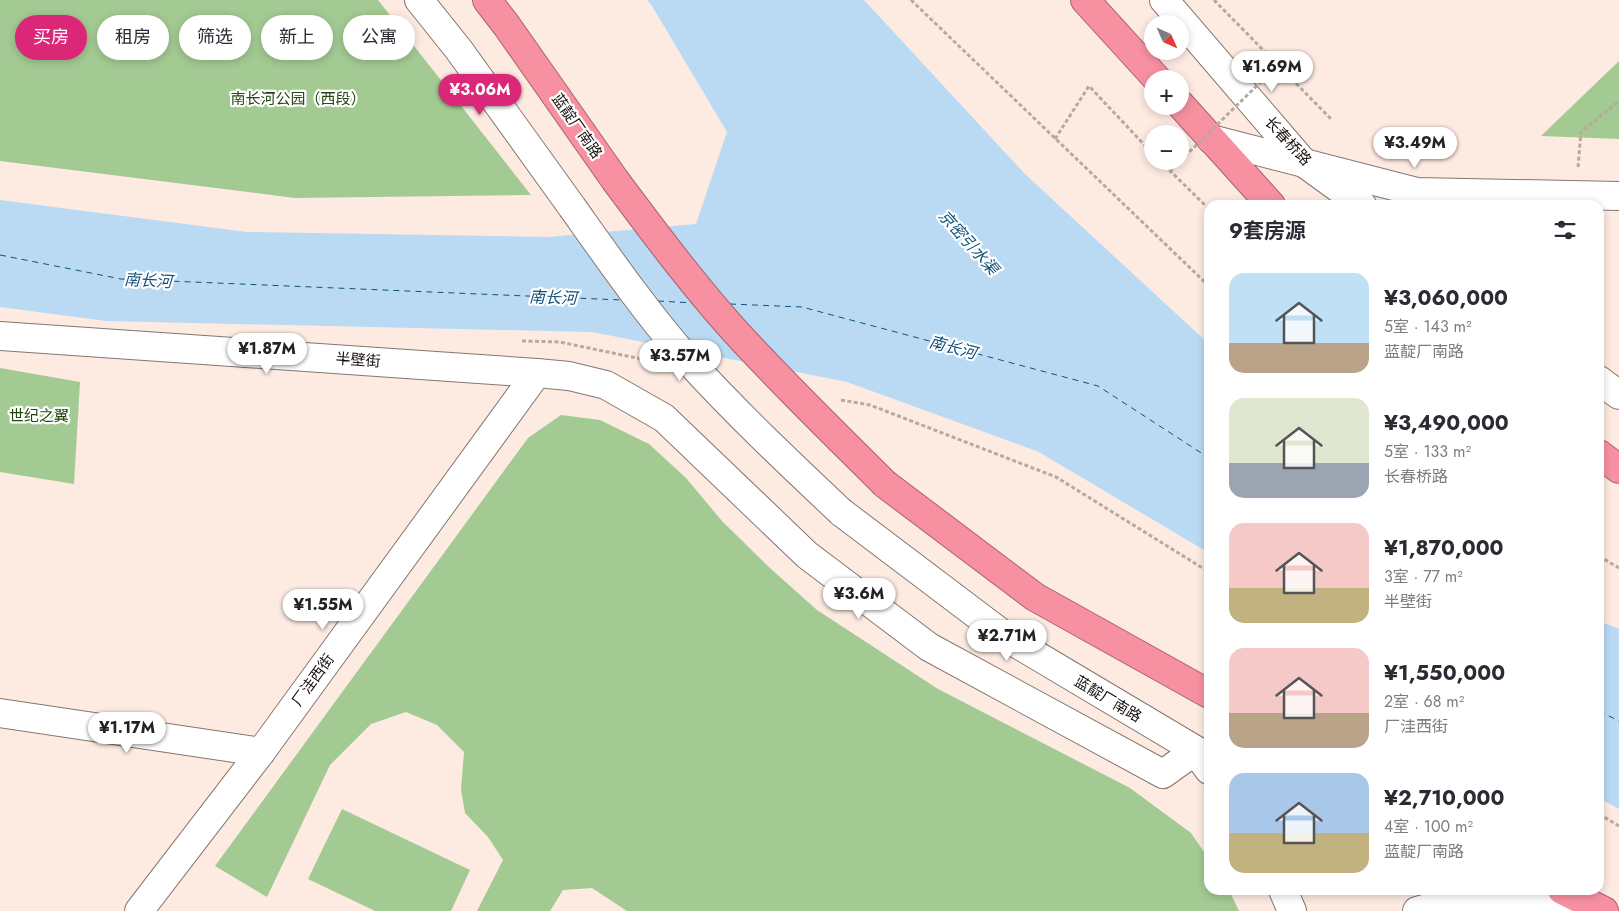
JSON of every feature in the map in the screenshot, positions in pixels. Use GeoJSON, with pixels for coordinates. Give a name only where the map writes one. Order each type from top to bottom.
{"type":"FeatureCollection","features":[{"type":"Feature","properties":{"kind":"highway","name":"蓝靛厂南路"},"geometry":{"type":"LineString","coordinates":[[487,0],[615,180],[672,256],[733,328],[800,400],[885,484],[1035,597],[1204,691]]}},
{"type":"Feature","properties":{"kind":"highway"},"geometry":{"type":"LineString","coordinates":[[1085,0],[1149,70]]}},
{"type":"Feature","properties":{"kind":"highway"},"geometry":{"type":"LineString","coordinates":[[1189,114],[1267,200]]}},
{"type":"Feature","properties":{"kind":"highway"},"geometry":{"type":"LineString","coordinates":[[1604,458],[1619,469]]}},
{"type":"Feature","properties":{"kind":"highway"},"geometry":{"type":"LineString","coordinates":[[1571,895],[1596,908]]}},
{"type":"Feature","properties":{"kind":"street","name":"蓝靛厂南路"},"geometry":{"type":"LineString","coordinates":[[419,0],[459,50],[624,280],[686,357],[755,432],[841,512],[1009,639],[1204,760]]}},
{"type":"Feature","properties":{"kind":"street","name":"长春桥路"},"geometry":{"type":"LineString","coordinates":[[1164,0],[1304,163],[1355,200]]}},
{"type":"Feature","properties":{"kind":"street"},"geometry":{"type":"LineString","coordinates":[[1211,138],[1417,192],[1619,196]]}},
{"type":"Feature","properties":{"kind":"street","name":"半壁街"},"geometry":{"type":"LineString","coordinates":[[0,336],[537,373],[569,376],[606,384],[664,418],[807,555],[929,646],[1163,774],[1204,760]]}},
{"type":"Feature","properties":{"kind":"street","name":"厂洼西街"},"geometry":{"type":"LineString","coordinates":[[139,911],[261,752],[537,373]]}},
{"type":"Feature","properties":{"kind":"street"},"geometry":{"type":"LineString","coordinates":[[1604,384],[1619,395]]}},
{"type":"Feature","properties":{"kind":"street"},"geometry":{"type":"LineString","coordinates":[[0,714],[261,752]]}},
{"type":"Feature","properties":{"kind":"street"},"geometry":{"type":"LineString","coordinates":[[1286,895],[1292,911]]}},
{"type":"Feature","properties":{"kind":"street"},"geometry":{"type":"LineString","coordinates":[[1417,911],[1469,899],[1596,908]]}},
{"type":"Feature","properties":{"kind":"path"},"geometry":{"type":"LineString","coordinates":[[910,0],[1204,281]]}},
{"type":"Feature","properties":{"kind":"path"},"geometry":{"type":"LineString","coordinates":[[1214,0],[1331,119]]}},
{"type":"Feature","properties":{"kind":"path"},"geometry":{"type":"LineString","coordinates":[[1189,152],[1278,66]]}},
{"type":"Feature","properties":{"kind":"path"},"geometry":{"type":"LineString","coordinates":[[1055,138],[1089,86],[1144,144]]}},
{"type":"Feature","properties":{"kind":"path"},"geometry":{"type":"LineString","coordinates":[[1576,195],[1581,132],[1619,101]]}},
{"type":"Feature","properties":{"kind":"path"},"geometry":{"type":"LineString","coordinates":[[1170,171],[1204,204]]}},
{"type":"Feature","properties":{"kind":"path"},"geometry":{"type":"LineString","coordinates":[[1604,559],[1619,568]]}},
{"type":"Feature","properties":{"kind":"path"},"geometry":{"type":"LineString","coordinates":[[1604,817],[1619,826]]}},
{"type":"Feature","properties":{"kind":"green space","name":"南长河公园（西段）"},"geometry":{"type":"Polygon","coordinates":[[[0,0],[378,0],[390,15],[343,15],[343,60],[415,60],[415,47],[531,195],[295,198],[0,161],[0,0]]]}},
{"type":"Feature","properties":{"kind":"green space"},"geometry":{"type":"Polygon","coordinates":[[[1619,61],[1619,139],[1541,136],[1619,61]]]}},
{"type":"Feature","properties":{"kind":"green space","name":"世纪之翼"},"geometry":{"type":"Polygon","coordinates":[[[0,368],[80,382],[74,484],[0,472],[0,368]]]}},
{"type":"Feature","properties":{"kind":"green space"},"geometry":{"type":"Polygon","coordinates":[[[561,415],[600,420],[649,444],[686,478],[722,521],[771,569],[817,610],[938,689],[1130,788],[1191,833],[1204,852],[1204,895],[1231,895],[1239,911],[627,911],[592,888],[563,890],[550,911],[477,911],[503,860],[488,837],[465,813],[461,790],[464,752],[437,725],[406,712],[371,724],[330,765],[267,897],[215,866],[528,438],[561,415]]]}},
{"type":"Feature","properties":{"kind":"green space"},"geometry":{"type":"Polygon","coordinates":[[[342,809],[470,870],[451,911],[375,911],[308,879],[342,809]]]}},
{"type":"Feature","properties":{"kind":"water"},"geometry":{"type":"Polygon","coordinates":[[[647,0],[864,0],[1025,174],[1204,339],[1204,550],[1039,452],[847,382],[592,332],[106,321],[0,307],[0,200],[247,232],[548,237],[696,224],[727,132],[647,0]]]}},
{"type":"Feature","properties":{"kind":"water"},"geometry":{"type":"Polygon","coordinates":[[[1604,623],[1619,629],[1619,809],[1604,801],[1604,623]]]}},
{"type":"Feature","properties":{"kind":"ferry route"},"geometry":{"type":"LineString","coordinates":[[0,255],[121,279],[622,300]]}},
{"type":"Feature","properties":{"kind":"ferry route"},"geometry":{"type":"LineString","coordinates":[[658,301],[694,303]]}},
{"type":"Feature","properties":{"kind":"ferry route"},"geometry":{"type":"LineString","coordinates":[[730,304],[802,307],[1098,386],[1204,455]]}},
{"type":"Feature","properties":{"kind":"ferry route"},"geometry":{"type":"LineString","coordinates":[[1604,714],[1619,721]]}},
{"type":"Feature","properties":{"kind":"water label","name":"京密引水渠"},"geometry":{"type":"Point","coordinates":[969,242]}},
{"type":"Feature","properties":{"kind":"water label","name":"南长河"},"geometry":{"type":"Point","coordinates":[148,280]}},
{"type":"Feature","properties":{"kind":"water label","name":"南长河"},"geometry":{"type":"Point","coordinates":[553,297]}},
{"type":"Feature","properties":{"kind":"water label","name":"南长河"},"geometry":{"type":"Point","coordinates":[953,347]}}]}
